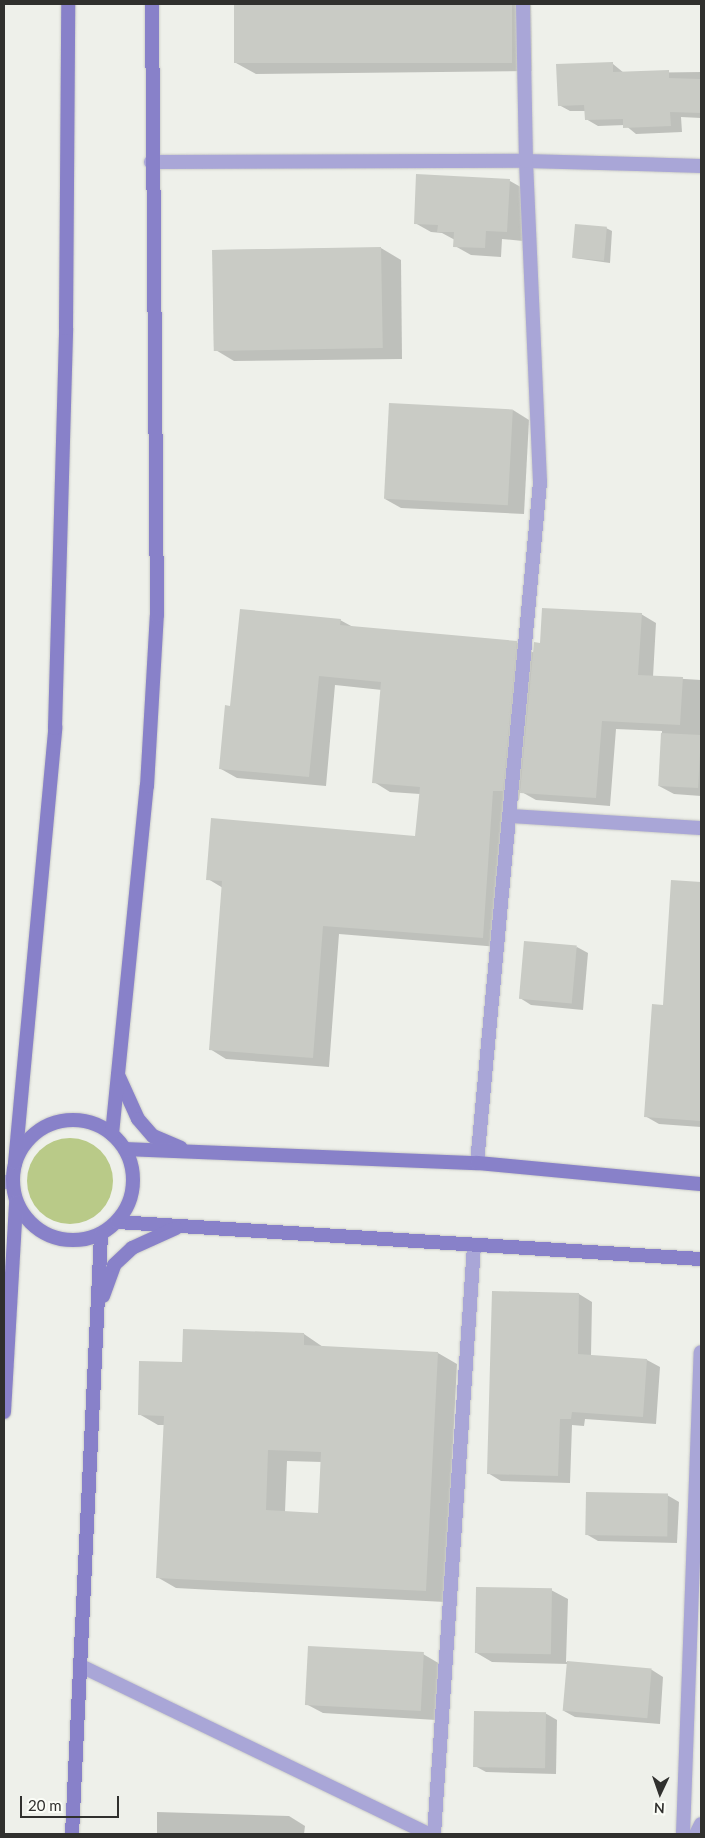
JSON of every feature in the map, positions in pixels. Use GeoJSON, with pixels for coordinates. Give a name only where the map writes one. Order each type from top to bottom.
{"type":"FeatureCollection","features":[{"type":"Feature","properties":{"kind":"main road"},"geometry":{"type":"LineString","coordinates":[[15,1162],[55,728],[66,328],[68,4]]}},
{"type":"Feature","properties":{"kind":"main road"},"geometry":{"type":"LineString","coordinates":[[112,1134],[147,786],[157,615],[151,162],[152,4]]}},
{"type":"Feature","properties":{"kind":"main road"},"geometry":{"type":"LineString","coordinates":[[118,1075],[138,1119],[153,1136],[188,1151]]}},
{"type":"Feature","properties":{"kind":"main road"},"geometry":{"type":"LineString","coordinates":[[76,1120],[95,1123],[112,1134],[125,1148],[133,1167],[133,1187],[128,1206],[117,1222],[101,1234],[81,1240],[61,1240],[37,1228],[27,1219],[16,1202],[8,1182],[15,1162],[28,1140],[38,1130],[56,1122],[76,1120]]}},
{"type":"Feature","properties":{"kind":"main road"},"geometry":{"type":"LineString","coordinates":[[125,1148],[477,1163],[701,1184]]}},
{"type":"Feature","properties":{"kind":"main road"},"geometry":{"type":"LineString","coordinates":[[4,1412],[16,1202]]}},
{"type":"Feature","properties":{"kind":"main road"},"geometry":{"type":"LineString","coordinates":[[117,1222],[701,1259]]}},
{"type":"Feature","properties":{"kind":"main road"},"geometry":{"type":"LineString","coordinates":[[98,1311],[114,1265],[132,1248],[179,1226]]}},
{"type":"Feature","properties":{"kind":"main road"},"geometry":{"type":"LineString","coordinates":[[72,1834],[101,1234]]}},
{"type":"Feature","properties":{"kind":"street"},"geometry":{"type":"LineString","coordinates":[[477,1163],[540,482],[526,161],[523,4]]}},
{"type":"Feature","properties":{"kind":"street"},"geometry":{"type":"LineString","coordinates":[[151,162],[526,161],[701,166]]}},
{"type":"Feature","properties":{"kind":"street"},"geometry":{"type":"LineString","coordinates":[[510,816],[701,828]]}},
{"type":"Feature","properties":{"kind":"street"},"geometry":{"type":"LineString","coordinates":[[434,1834],[474,1245]]}},
{"type":"Feature","properties":{"kind":"street"},"geometry":{"type":"LineString","coordinates":[[683,1834],[701,1352]]}},
{"type":"Feature","properties":{"kind":"street"},"geometry":{"type":"LineString","coordinates":[[81,1666],[428,1834]]}},
{"type":"Feature","properties":{"kind":"street"},"geometry":{"type":"LineString","coordinates":[[696,1834],[701,1824]]}},
{"type":"Feature","properties":{"kind":"green space"},"geometry":{"type":"Polygon","coordinates":[[[70,1138],[94,1145],[106,1157],[113,1181],[106,1205],[94,1217],[70,1224],[46,1217],[34,1205],[27,1181],[34,1157],[46,1145],[70,1138]]]}},
{"type":"Feature","properties":{"kind":"building"},"geometry":{"type":"Polygon","coordinates":[[[234,4],[512,4],[512,63],[234,63],[234,4]]]}},
{"type":"Feature","properties":{"kind":"building"},"geometry":{"type":"Polygon","coordinates":[[[613,62],[613,72],[669,70],[669,78],[701,79],[701,113],[670,112],[671,126],[623,128],[623,119],[585,120],[584,105],[558,106],[556,64],[613,62]]]}},
{"type":"Feature","properties":{"kind":"building"},"geometry":{"type":"Polygon","coordinates":[[[416,174],[510,179],[507,232],[486,231],[485,248],[453,247],[454,232],[437,232],[438,225],[414,224],[416,174]]]}},
{"type":"Feature","properties":{"kind":"building"},"geometry":{"type":"Polygon","coordinates":[[[575,224],[607,227],[604,261],[572,258],[575,224]]]}},
{"type":"Feature","properties":{"kind":"building"},"geometry":{"type":"Polygon","coordinates":[[[381,247],[383,348],[214,351],[212,250],[381,247]]]}},
{"type":"Feature","properties":{"kind":"building"},"geometry":{"type":"Polygon","coordinates":[[[389,403],[513,409],[508,505],[384,499],[389,403]]]}},
{"type":"Feature","properties":{"kind":"building"},"geometry":{"type":"Polygon","coordinates":[[[542,608],[642,613],[638,675],[683,677],[680,725],[602,721],[596,798],[520,793],[534,642],[540,643],[542,608]]]}},
{"type":"Feature","properties":{"kind":"building"},"geometry":{"type":"Polygon","coordinates":[[[240,609],[341,619],[340,625],[517,641],[503,791],[493,791],[483,938],[323,926],[313,1058],[209,1050],[222,881],[206,880],[211,818],[415,836],[420,787],[372,783],[381,682],[319,676],[309,777],[219,769],[225,705],[230,706],[240,609]]]}},
{"type":"Feature","properties":{"kind":"building"},"geometry":{"type":"Polygon","coordinates":[[[661,733],[701,735],[698,788],[658,786],[661,733]]]}},
{"type":"Feature","properties":{"kind":"building"},"geometry":{"type":"Polygon","coordinates":[[[671,880],[701,882],[701,1121],[644,1117],[652,1004],[663,1005],[671,880]]]}},
{"type":"Feature","properties":{"kind":"building"},"geometry":{"type":"Polygon","coordinates":[[[524,941],[577,946],[572,1003],[519,999],[524,941]]]}},
{"type":"Feature","properties":{"kind":"building"},"geometry":{"type":"Polygon","coordinates":[[[492,1291],[579,1293],[578,1354],[647,1359],[643,1417],[572,1412],[571,1419],[560,1419],[558,1476],[487,1474],[492,1291]]]}},
{"type":"Feature","properties":{"kind":"building"},"geometry":{"type":"Polygon","coordinates":[[[183,1329],[304,1333],[304,1345],[438,1352],[426,1591],[156,1578],[164,1416],[138,1415],[139,1361],[182,1362],[183,1329]],[[268,1450],[266,1510],[318,1513],[321,1452],[268,1450]]]}},
{"type":"Feature","properties":{"kind":"building"},"geometry":{"type":"Polygon","coordinates":[[[586,1492],[668,1493],[667,1536],[585,1535],[586,1492]]]}},
{"type":"Feature","properties":{"kind":"building"},"geometry":{"type":"Polygon","coordinates":[[[476,1587],[552,1588],[551,1654],[475,1653],[476,1587]]]}},
{"type":"Feature","properties":{"kind":"building"},"geometry":{"type":"Polygon","coordinates":[[[308,1646],[424,1652],[421,1711],[305,1705],[308,1646]]]}},
{"type":"Feature","properties":{"kind":"building"},"geometry":{"type":"Polygon","coordinates":[[[567,1661],[652,1668],[647,1718],[563,1711],[567,1661]]]}},
{"type":"Feature","properties":{"kind":"building"},"geometry":{"type":"Polygon","coordinates":[[[474,1711],[546,1712],[545,1768],[473,1767],[474,1711]]]}}]}
